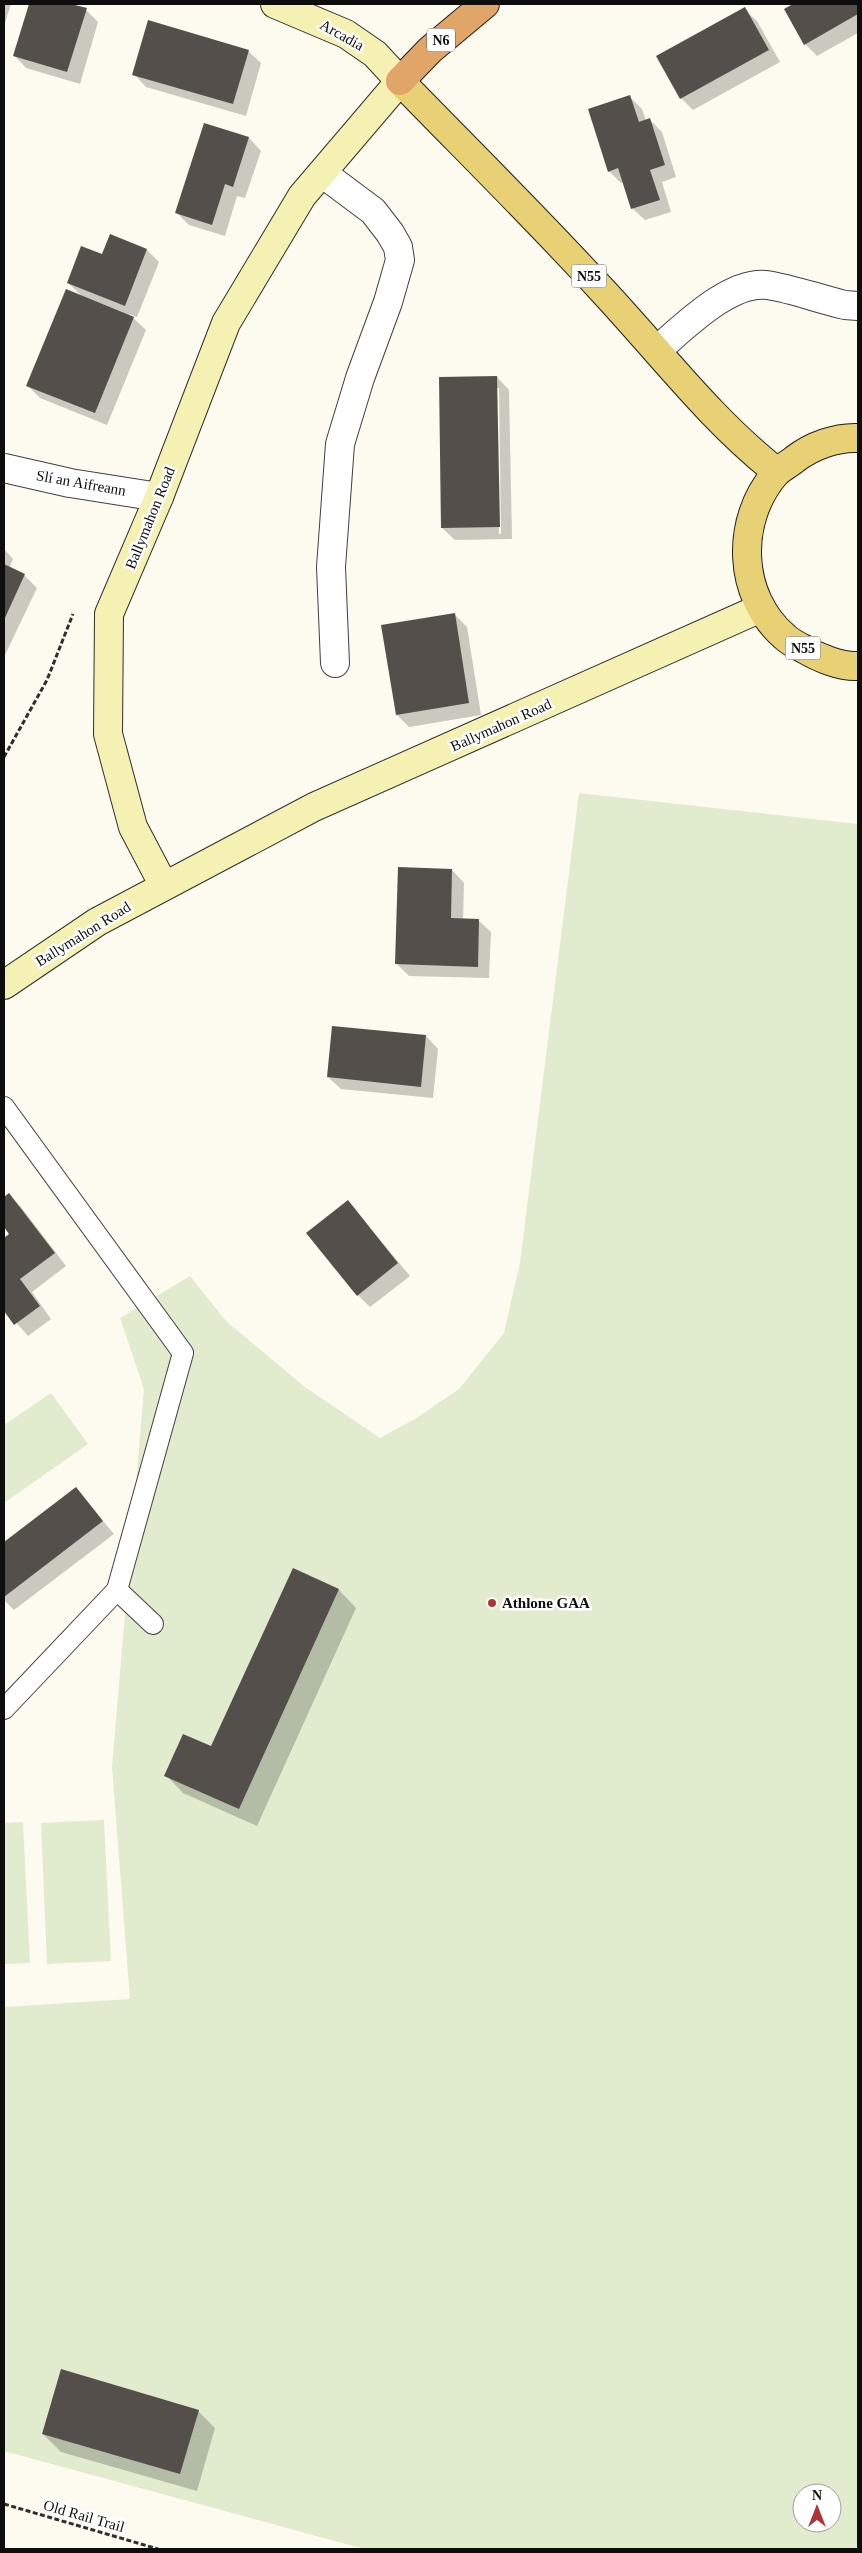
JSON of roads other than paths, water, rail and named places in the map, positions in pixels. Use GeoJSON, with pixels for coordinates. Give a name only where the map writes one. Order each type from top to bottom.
{"type":"FeatureCollection","features":[{"type":"Feature","properties":{"kind":"highway","name":"N6"},"geometry":{"type":"LineString","coordinates":[[400,81],[430,50],[485,4]]}},
{"type":"Feature","properties":{"kind":"main road","name":"N55"},"geometry":{"type":"LineString","coordinates":[[400,81],[594,281],[657,350],[708,411],[748,449],[777,472]]}},
{"type":"Feature","properties":{"kind":"main road","name":"N55"},"geometry":{"type":"LineString","coordinates":[[858,438],[846,438],[808,449],[777,472],[756,503],[746,537],[748,574],[761,608],[785,638],[818,657],[858,666]]}},
{"type":"Feature","properties":{"kind":"street","name":"Arcadia"},"geometry":{"type":"LineString","coordinates":[[275,4],[346,34],[375,54],[400,81]]}},
{"type":"Feature","properties":{"kind":"street","name":"Ballymahon Road"},"geometry":{"type":"LineString","coordinates":[[164,886],[133,827],[108,734],[110,614],[159,498],[226,323],[302,196],[400,81]]}},
{"type":"Feature","properties":{"kind":"street"},"geometry":{"type":"LineString","coordinates":[[322,173],[373,212],[390,233],[398,247],[400,260],[388,302],[360,378],[340,444],[331,566],[335,663]]}},
{"type":"Feature","properties":{"kind":"street"},"geometry":{"type":"LineString","coordinates":[[657,350],[706,310],[733,292],[749,286],[765,284],[837,303],[858,306]]}},
{"type":"Feature","properties":{"kind":"street","name":"Slí an Aifreann"},"geometry":{"type":"LineString","coordinates":[[4,468],[70,483],[159,498]]}},
{"type":"Feature","properties":{"kind":"street","name":"Ballymahon Road"},"geometry":{"type":"LineString","coordinates":[[4,985],[97,922],[314,807],[761,608]]}},
{"type":"Feature","properties":{"kind":"lane"},"geometry":{"type":"LineString","coordinates":[[4,1107],[183,1354],[117,1590],[4,1709]]}},
{"type":"Feature","properties":{"kind":"lane"},"geometry":{"type":"LineString","coordinates":[[117,1590],[153,1624]]}},
{"type":"Feature","properties":{"kind":"place","name":"Athlone GAA"},"geometry":{"type":"Point","coordinates":[492,1603]}}]}
